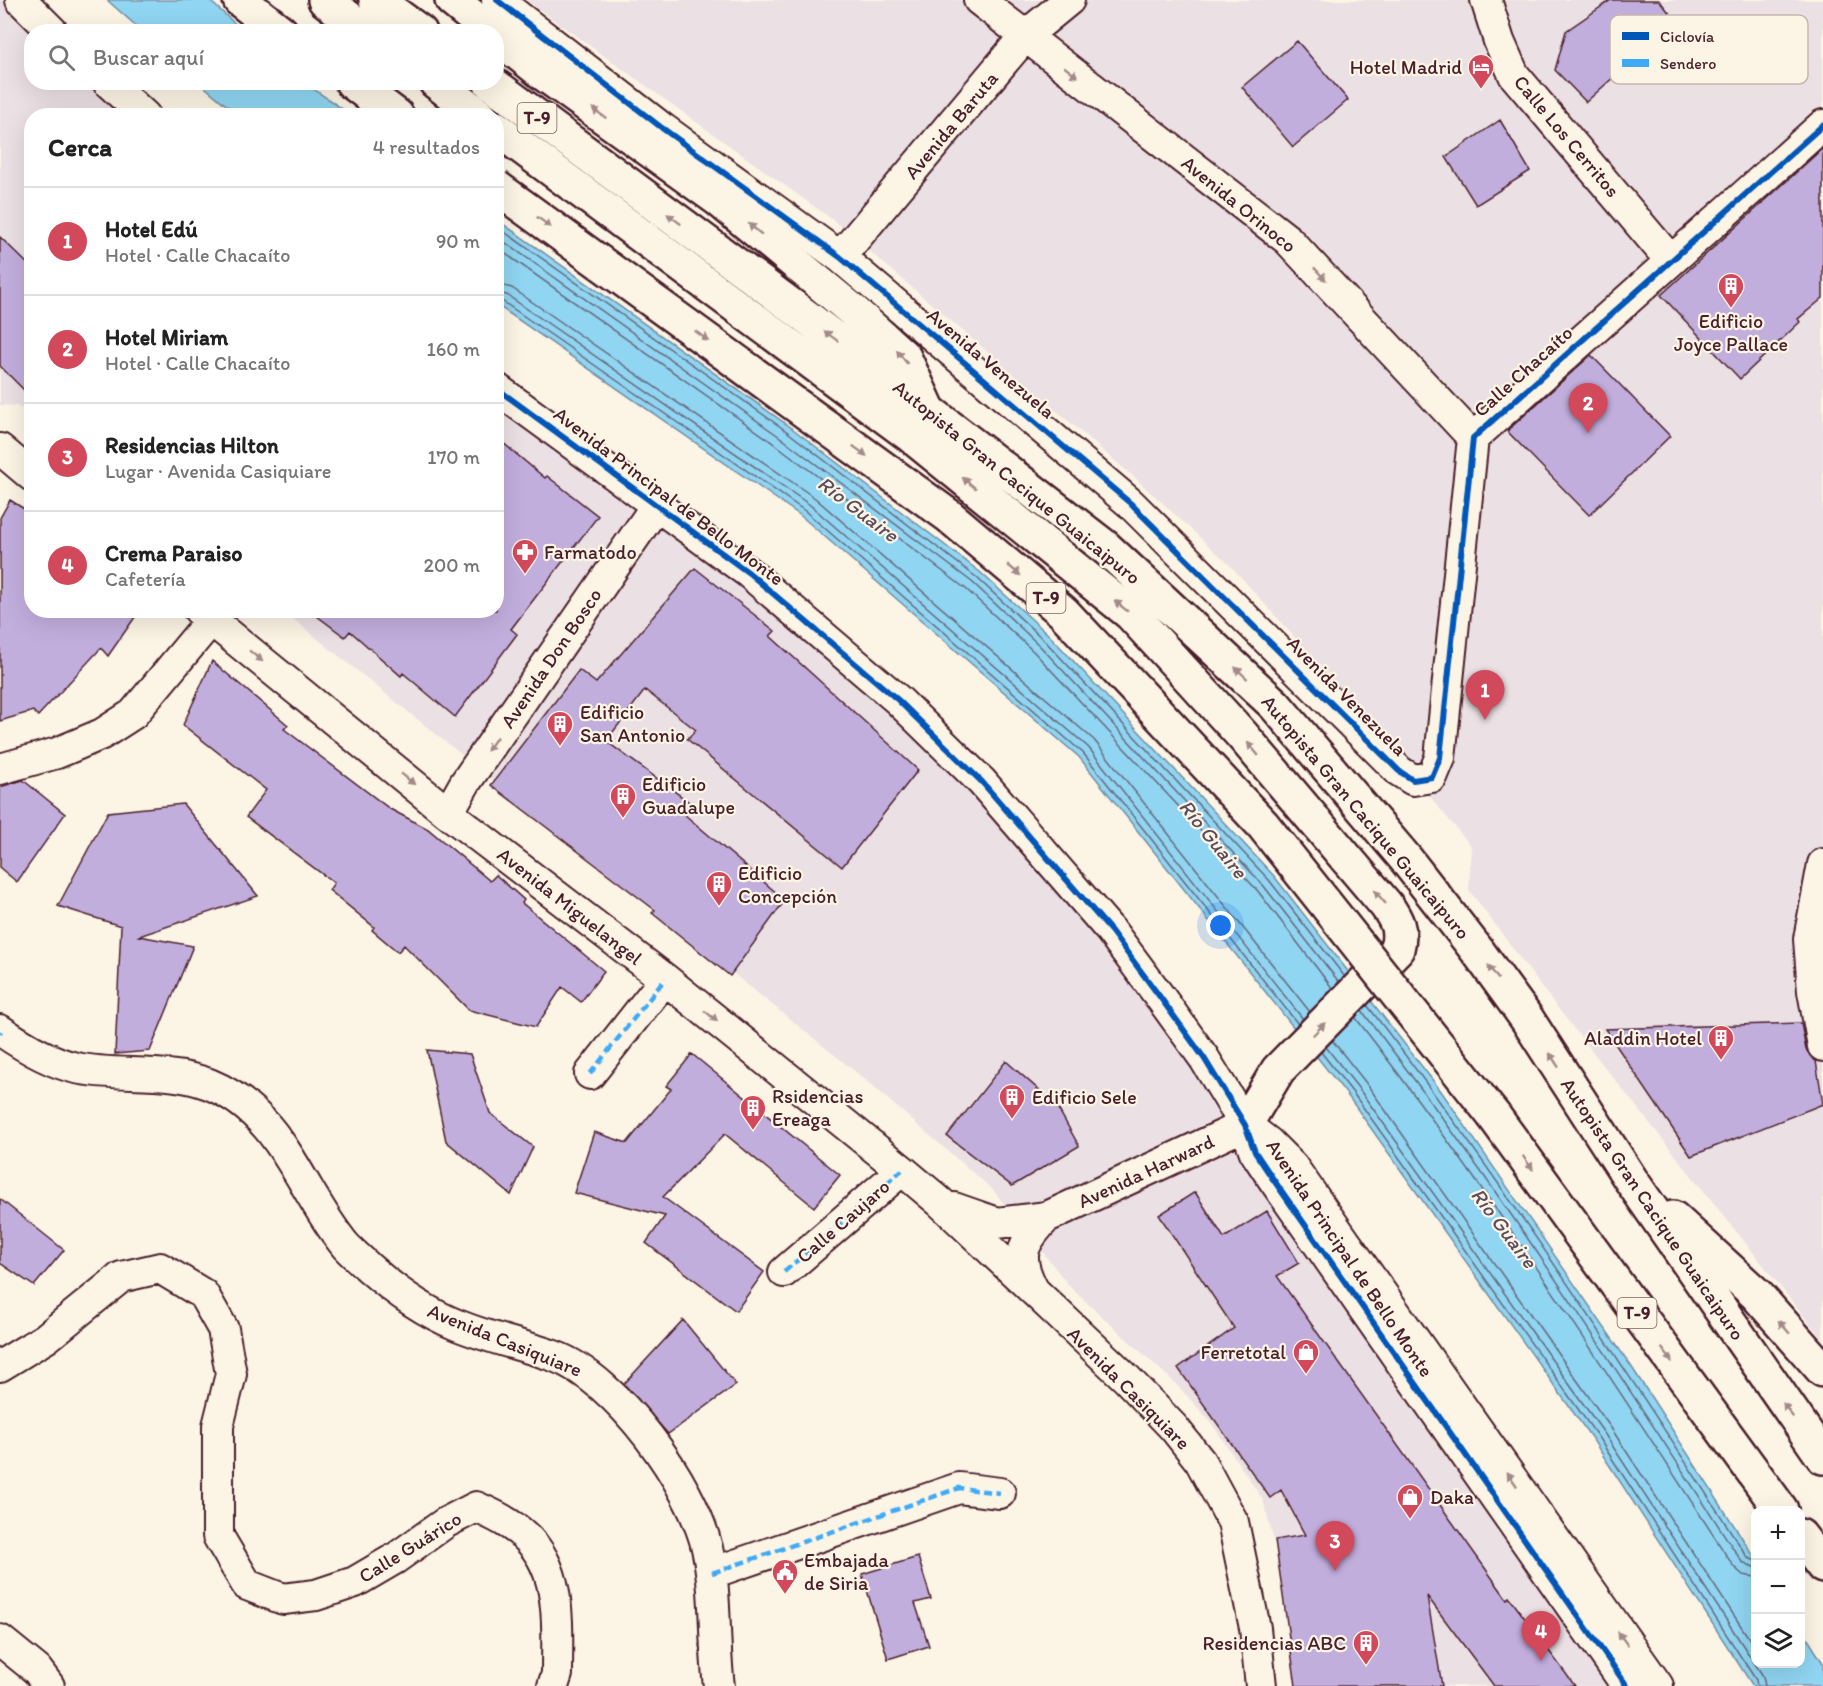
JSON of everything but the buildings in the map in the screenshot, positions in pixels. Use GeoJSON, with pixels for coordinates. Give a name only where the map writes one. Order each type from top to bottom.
{"type":"FeatureCollection","features":[{"type":"Feature","properties":{"kind":"highway"},"geometry":{"type":"LineString","coordinates":[[240,0],[271,24]]}},
{"type":"Feature","properties":{"kind":"highway"},"geometry":{"type":"LineString","coordinates":[[325,0],[356,24]]}},
{"type":"Feature","properties":{"kind":"highway"},"geometry":{"type":"LineString","coordinates":[[376,0],[409,24]]}},
{"type":"Feature","properties":{"kind":"highway"},"geometry":{"type":"LineString","coordinates":[[453,0],[482,24]]}},
{"type":"Feature","properties":{"kind":"highway"},"geometry":{"type":"LineString","coordinates":[[504,42],[718,199],[852,310],[904,357],[927,409]]}},
{"type":"Feature","properties":{"kind":"highway"},"geometry":{"type":"LineString","coordinates":[[363,90],[386,108]]}},
{"type":"Feature","properties":{"kind":"highway"},"geometry":{"type":"LineString","coordinates":[[446,90],[470,108]]}},
{"type":"Feature","properties":{"kind":"highway","name":"Autopista Gran Cacique Guaicaipuro"},"geometry":{"type":"LineString","coordinates":[[501,90],[927,409],[1104,546],[1275,705],[1406,858],[1479,953],[1527,1019],[1631,1180],[1823,1457]]}},
{"type":"Feature","properties":{"kind":"highway"},"geometry":{"type":"LineString","coordinates":[[504,134],[910,435],[1131,614],[1242,735],[1386,905],[1396,919],[1401,935],[1397,949],[1278,1070],[1245,1125]]}},
{"type":"Feature","properties":{"kind":"highway","name":"T-9"},"geometry":{"type":"LineString","coordinates":[[504,194],[949,516],[1063,612],[1263,825],[1494,1116],[1778,1506]]}},
{"type":"Feature","properties":{"kind":"highway"},"geometry":{"type":"LineString","coordinates":[[1631,1180],[1756,1294],[1823,1370]]}},
{"type":"Feature","properties":{"kind":"highway"},"geometry":{"type":"LineString","coordinates":[[1805,1543],[1823,1566]]}},
{"type":"Feature","properties":{"kind":"street"},"geometry":{"type":"LineString","coordinates":[[21,0],[45,24]]}},
{"type":"Feature","properties":{"kind":"street","name":"Avenida Venezuela"},"geometry":{"type":"LineString","coordinates":[[497,0],[662,128],[840,256],[1130,502],[1399,771],[1413,780],[1432,777]]}},
{"type":"Feature","properties":{"kind":"street","name":"Avenida Orinoco"},"geometry":{"type":"LineString","coordinates":[[979,0],[1288,240],[1473,438]]}},
{"type":"Feature","properties":{"kind":"street","name":"Avenida Baruta"},"geometry":{"type":"LineString","coordinates":[[840,256],[1025,36],[1069,0]]}},
{"type":"Feature","properties":{"kind":"street","name":"Calle Los Cerritos"},"geometry":{"type":"LineString","coordinates":[[1486,0],[1499,40],[1514,75],[1670,260]]}},
{"type":"Feature","properties":{"kind":"street"},"geometry":{"type":"LineString","coordinates":[[117,90],[136,108]]}},
{"type":"Feature","properties":{"kind":"street","name":"Calle Chacaíto"},"geometry":{"type":"LineString","coordinates":[[1432,777],[1440,759],[1473,438],[1823,125]]}},
{"type":"Feature","properties":{"kind":"street","name":"Avenida Principal de Bello Monte"},"geometry":{"type":"LineString","coordinates":[[504,394],[749,573],[898,700],[982,782],[1111,931],[1204,1058],[1245,1125],[1255,1152],[1273,1179],[1627,1686]]}},
{"type":"Feature","properties":{"kind":"street"},"geometry":{"type":"LineString","coordinates":[[0,449],[21,467]]}},
{"type":"Feature","properties":{"kind":"street","name":"Avenida Don Bosco"},"geometry":{"type":"LineString","coordinates":[[448,813],[465,783],[656,506]]}},
{"type":"Feature","properties":{"kind":"street"},"geometry":{"type":"LineString","coordinates":[[0,769],[57,753],[102,734],[133,714],[203,618]]}},
{"type":"Feature","properties":{"kind":"street","name":"Avenida Miguelangel"},"geometry":{"type":"LineString","coordinates":[[209,618],[448,813],[665,979],[940,1202]]}},
{"type":"Feature","properties":{"kind":"street"},"geometry":{"type":"LineString","coordinates":[[1823,864],[1809,939],[1813,992],[1823,1046]]}},
{"type":"Feature","properties":{"kind":"street"},"geometry":{"type":"LineString","coordinates":[[590,1074],[665,979]]}},
{"type":"Feature","properties":{"kind":"street","name":"Avenida Casiquiare"},"geometry":{"type":"LineString","coordinates":[[0,1031],[43,1056],[77,1068],[168,1075],[210,1085],[254,1112],[288,1153],[345,1245],[383,1281],[417,1304],[457,1325],[558,1358],[588,1372],[664,1458],[682,1487],[706,1545],[712,1573],[719,1686]]}},
{"type":"Feature","properties":{"kind":"street","name":"Avenida Principal de Bello Monte"},"geometry":{"type":"LineString","coordinates":[[1245,1125],[1269,1143],[1292,1166],[1658,1686]]}},
{"type":"Feature","properties":{"kind":"street","name":"Avenida Harward"},"geometry":{"type":"LineString","coordinates":[[940,1202],[979,1219],[997,1223],[1047,1217],[1245,1125]]}},
{"type":"Feature","properties":{"kind":"street","name":"Calle Caujaro"},"geometry":{"type":"LineString","coordinates":[[784,1272],[902,1170]]}},
{"type":"Feature","properties":{"kind":"street","name":"Avenida Casiquiare"},"geometry":{"type":"LineString","coordinates":[[940,1202],[1036,1296],[1126,1379],[1174,1428],[1200,1461],[1220,1494],[1233,1522],[1255,1628],[1261,1686]]}},
{"type":"Feature","properties":{"kind":"street","name":"Avenida Harward"},"geometry":{"type":"LineString","coordinates":[[1036,1296],[1024,1272],[1021,1259],[1032,1232],[1047,1217]]}},
{"type":"Feature","properties":{"kind":"street","name":"Calle Guárico"},"geometry":{"type":"LineString","coordinates":[[0,1366],[46,1338],[121,1277],[160,1268],[203,1294],[223,1329],[231,1374],[218,1426],[218,1536],[248,1585],[283,1599],[316,1595],[355,1582],[396,1558],[445,1523],[476,1507],[511,1524],[539,1551],[557,1596],[557,1674],[553,1686]]}},
{"type":"Feature","properties":{"kind":"street"},"geometry":{"type":"LineString","coordinates":[[712,1573],[959,1488],[1000,1493]]}},
{"type":"Feature","properties":{"kind":"street"},"geometry":{"type":"LineString","coordinates":[[0,1640],[37,1670],[49,1686]]}},
{"type":"Feature","properties":{"kind":"shaded area"},"geometry":{"type":"Polygon","coordinates":[[[0,0],[25,0],[30,24],[24,24],[24,90],[113,90],[132,108],[24,108],[24,409],[0,405],[0,0]]]}},
{"type":"Feature","properties":{"kind":"shaded area"},"geometry":{"type":"Polygon","coordinates":[[[526,0],[1823,0],[1823,1340],[1556,1006],[1469,890],[1471,846],[1338,686],[1230,565],[1135,478],[833,220],[526,0]]]}},
{"type":"Feature","properties":{"kind":"shaded area"},"geometry":{"type":"Polygon","coordinates":[[[504,391],[744,565],[1055,865],[1629,1686],[1313,1686],[1263,1500],[1210,1421],[1175,1383],[1071,1288],[993,1190],[862,1077],[292,618],[504,618],[504,391]]]}},
{"type":"Feature","properties":{"kind":"water"},"geometry":{"type":"Polygon","coordinates":[[[107,0],[209,0],[235,24],[134,24],[107,0]]]}},
{"type":"Feature","properties":{"kind":"water"},"geometry":{"type":"Polygon","coordinates":[[[208,90],[315,90],[341,108],[230,108],[208,90]]]}},
{"type":"Feature","properties":{"kind":"water","name":"Río Guaire"},"geometry":{"type":"Polygon","coordinates":[[[504,225],[789,426],[980,572],[1050,636],[1274,876],[1441,1091],[1633,1369],[1751,1552],[1751,1668],[1805,1668],[1805,1634],[1823,1663],[1823,1686],[1753,1686],[1593,1440],[1348,1096],[1079,757],[801,516],[504,310],[504,225]]]}},
{"type":"Feature","properties":{"kind":"marked path"},"geometry":{"type":"LineString","coordinates":[[590,1074],[665,979]]}},
{"type":"Feature","properties":{"kind":"marked path"},"geometry":{"type":"LineString","coordinates":[[784,1272],[902,1170]]}},
{"type":"Feature","properties":{"kind":"marked path"},"geometry":{"type":"LineString","coordinates":[[712,1573],[959,1488],[1000,1493]]}},
{"type":"Feature","properties":{"kind":"cycle path"},"geometry":{"type":"LineString","coordinates":[[497,0],[662,128],[840,257],[1130,503],[1399,771],[1413,780],[1432,777],[1440,758],[1473,438],[1823,125]]}},
{"type":"Feature","properties":{"kind":"cycle path"},"geometry":{"type":"LineString","coordinates":[[504,394],[749,573],[898,700],[982,782],[1111,931],[1204,1058],[1245,1125],[1255,1152],[1273,1179],[1627,1686]]}},
{"type":"Feature","properties":{"kind":"place","name":"Hotel Madrid"},"geometry":{"type":"Point","coordinates":[1481,90]}},
{"type":"Feature","properties":{"kind":"place","name":"Edificio Joyce Pallace"},"geometry":{"type":"Point","coordinates":[1731,309]}},
{"type":"Feature","properties":{"kind":"place","name":"Hotel Miriam"},"geometry":{"type":"Point","coordinates":[1588,433]}},
{"type":"Feature","properties":{"kind":"place","name":"Farmatodo"},"geometry":{"type":"Point","coordinates":[525,575]}},
{"type":"Feature","properties":{"kind":"place","name":"Hotel Edú"},"geometry":{"type":"Point","coordinates":[1485,720]}},
{"type":"Feature","properties":{"kind":"place","name":"Edificio San Antonio"},"geometry":{"type":"Point","coordinates":[560,747]}},
{"type":"Feature","properties":{"kind":"place","name":"Edificio Guadalupe"},"geometry":{"type":"Point","coordinates":[623,819]}},
{"type":"Feature","properties":{"kind":"place","name":"Edificio Concepción"},"geometry":{"type":"Point","coordinates":[719,907]}},
{"type":"Feature","properties":{"kind":"place","name":"Aladdin Hotel"},"geometry":{"type":"Point","coordinates":[1721,1061]}},
{"type":"Feature","properties":{"kind":"place","name":"Edificio Sele"},"geometry":{"type":"Point","coordinates":[1012,1120]}},
{"type":"Feature","properties":{"kind":"place","name":"Rsidencias Ereaga"},"geometry":{"type":"Point","coordinates":[753,1131]}},
{"type":"Feature","properties":{"kind":"place","name":"Ferretotal"},"geometry":{"type":"Point","coordinates":[1306,1375]}},
{"type":"Feature","properties":{"kind":"place","name":"Daka"},"geometry":{"type":"Point","coordinates":[1410,1520]}},
{"type":"Feature","properties":{"kind":"place","name":"Residencias Hilton"},"geometry":{"type":"Point","coordinates":[1335,1571]}},
{"type":"Feature","properties":{"kind":"place","name":"Embajada de Siria"},"geometry":{"type":"Point","coordinates":[785,1595]}},
{"type":"Feature","properties":{"kind":"place","name":"Crema Paraiso"},"geometry":{"type":"Point","coordinates":[1541,1661]}},
{"type":"Feature","properties":{"kind":"place","name":"Residencias ABC"},"geometry":{"type":"Point","coordinates":[1366,1666]}}]}
